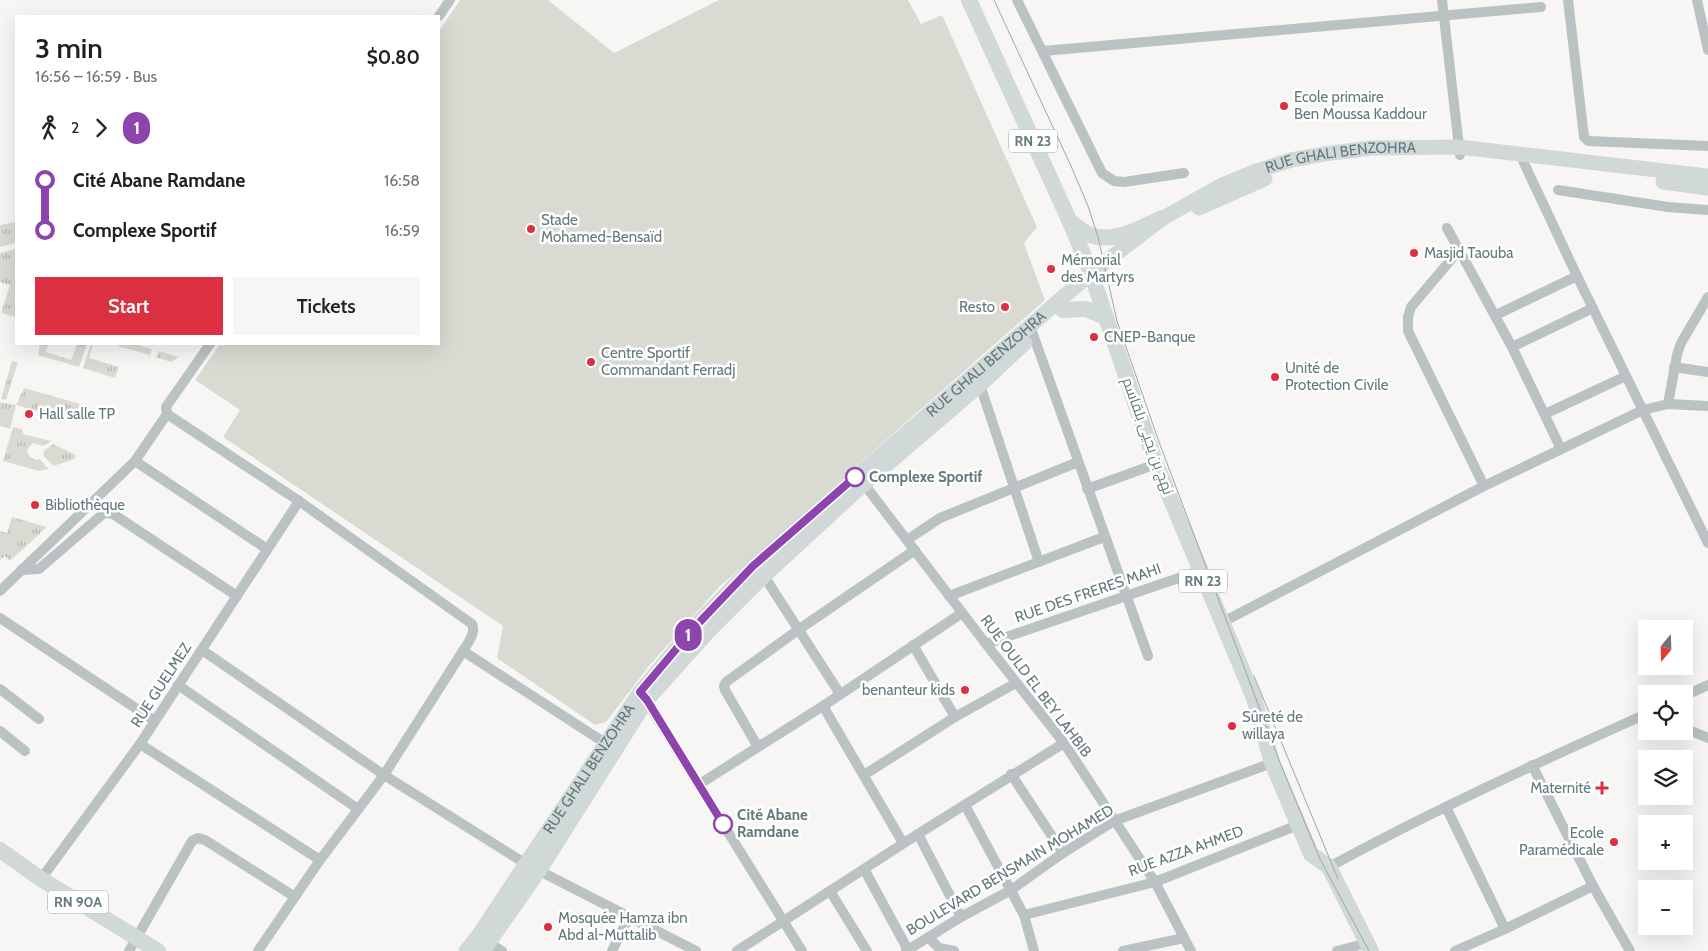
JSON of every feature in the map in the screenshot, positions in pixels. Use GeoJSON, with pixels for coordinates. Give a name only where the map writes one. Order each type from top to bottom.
{"type":"FeatureCollection","features":[{"type":"Feature","properties":{"kind":"main road","name":"نهج بن يحيى بلقاسم"},"geometry":{"type":"LineString","coordinates":[[969,0],[1070,222],[1093,278],[1156,464],[1199,571],[1254,698],[1272,763],[1311,854],[1329,867]]}},
{"type":"Feature","properties":{"kind":"main road","name":"RUE GHALI BENZOHRA"},"geometry":{"type":"LineString","coordinates":[[466,951],[483,943],[643,696],[861,480],[1163,218],[1222,185],[1254,172],[1291,160],[1371,148],[1459,151],[1708,176]]}},
{"type":"Feature","properties":{"kind":"main road","name":"RUE GHALI BENZOHRA"},"geometry":{"type":"LineString","coordinates":[[532,868],[605,744],[694,628],[753,566],[980,385],[1031,331],[1063,310],[1093,278],[1196,209],[1260,180],[1294,169],[1334,160],[1459,151]]}},
{"type":"Feature","properties":{"kind":"main road","name":"RUE GHALI BENZOHRA"},"geometry":{"type":"LineString","coordinates":[[1523,158],[1708,188]]}},
{"type":"Feature","properties":{"kind":"main road"},"geometry":{"type":"LineString","coordinates":[[1070,222],[1088,235],[1104,238],[1122,235],[1163,218]]}},
{"type":"Feature","properties":{"kind":"main road"},"geometry":{"type":"LineString","coordinates":[[1063,310],[1086,308],[1106,317]]}},
{"type":"Feature","properties":{"kind":"main road","name":"RN 90A"},"geometry":{"type":"LineString","coordinates":[[0,850],[132,945],[158,951]]}},
{"type":"Feature","properties":{"kind":"main road"},"geometry":{"type":"LineString","coordinates":[[1329,867],[1326,876],[1327,884],[1361,939],[1369,947]]}},
{"type":"Feature","properties":{"kind":"street"},"geometry":{"type":"LineString","coordinates":[[440,15],[450,0]]}},
{"type":"Feature","properties":{"kind":"street"},"geometry":{"type":"LineString","coordinates":[[1021,0],[1043,52],[1099,169],[1105,176],[1114,181],[1124,182],[1184,173]]}},
{"type":"Feature","properties":{"kind":"street"},"geometry":{"type":"LineString","coordinates":[[1442,0],[1459,151]]}},
{"type":"Feature","properties":{"kind":"street"},"geometry":{"type":"LineString","coordinates":[[1568,0],[1584,137],[1586,140],[1708,146]]}},
{"type":"Feature","properties":{"kind":"street"},"geometry":{"type":"LineString","coordinates":[[1697,0],[1708,50]]}},
{"type":"Feature","properties":{"kind":"street"},"geometry":{"type":"LineString","coordinates":[[1043,52],[1541,7]]}},
{"type":"Feature","properties":{"kind":"street"},"geometry":{"type":"LineString","coordinates":[[1523,158],[1577,276],[1708,543]]}},
{"type":"Feature","properties":{"kind":"street"},"geometry":{"type":"LineString","coordinates":[[1558,190],[1668,207],[1708,210]]}},
{"type":"Feature","properties":{"kind":"street"},"geometry":{"type":"LineString","coordinates":[[1447,228],[1496,315],[1561,449]]}},
{"type":"Feature","properties":{"kind":"street"},"geometry":{"type":"LineString","coordinates":[[1459,250],[1410,307],[1408,331],[1484,486]]}},
{"type":"Feature","properties":{"kind":"street"},"geometry":{"type":"LineString","coordinates":[[1496,315],[1577,276]]}},
{"type":"Feature","properties":{"kind":"street"},"geometry":{"type":"LineString","coordinates":[[1668,404],[1674,367],[1681,343],[1707,303]]}},
{"type":"Feature","properties":{"kind":"street"},"geometry":{"type":"LineString","coordinates":[[1512,347],[1593,308]]}},
{"type":"Feature","properties":{"kind":"street"},"geometry":{"type":"LineString","coordinates":[[1031,331],[1148,656]]}},
{"type":"Feature","properties":{"kind":"street"},"geometry":{"type":"LineString","coordinates":[[0,591],[135,460],[167,414],[166,407],[209,345]]}},
{"type":"Feature","properties":{"kind":"street"},"geometry":{"type":"LineString","coordinates":[[1674,367],[1708,372]]}},
{"type":"Feature","properties":{"kind":"street"},"geometry":{"type":"LineString","coordinates":[[1545,414],[1626,376]]}},
{"type":"Feature","properties":{"kind":"street"},"geometry":{"type":"LineString","coordinates":[[980,385],[1039,562]]}},
{"type":"Feature","properties":{"kind":"street"},"geometry":{"type":"LineString","coordinates":[[1221,623],[1484,486],[1643,410],[1668,404],[1708,406]]}},
{"type":"Feature","properties":{"kind":"street"},"geometry":{"type":"LineString","coordinates":[[167,414],[299,502],[472,624],[474,632],[384,775],[320,860],[258,951]]}},
{"type":"Feature","properties":{"kind":"street"},"geometry":{"type":"LineString","coordinates":[[135,460],[267,549]]}},
{"type":"Feature","properties":{"kind":"street"},"geometry":{"type":"LineString","coordinates":[[907,540],[940,518],[1078,462]]}},
{"type":"Feature","properties":{"kind":"street"},"geometry":{"type":"LineString","coordinates":[[1087,489],[1156,464]]}},
{"type":"Feature","properties":{"kind":"street","name":"RUE OULD EL BEY LAHBIB"},"geometry":{"type":"LineString","coordinates":[[861,480],[1064,743],[1155,882],[1191,951]]}},
{"type":"Feature","properties":{"kind":"street","name":"RUE GUELMEZ"},"geometry":{"type":"LineString","coordinates":[[41,879],[140,744],[299,502]]}},
{"type":"Feature","properties":{"kind":"street"},"geometry":{"type":"LineString","coordinates":[[21,570],[39,569],[104,513],[108,512],[237,596]]}},
{"type":"Feature","properties":{"kind":"street"},"geometry":{"type":"LineString","coordinates":[[949,596],[1104,538]]}},
{"type":"Feature","properties":{"kind":"street"},"geometry":{"type":"LineString","coordinates":[[758,747],[725,690],[726,682],[915,550]]}},
{"type":"Feature","properties":{"kind":"street","name":"RUE DES FRERES MAHI"},"geometry":{"type":"LineString","coordinates":[[986,644],[1199,571]]}},
{"type":"Feature","properties":{"kind":"street"},"geometry":{"type":"LineString","coordinates":[[764,576],[840,694]]}},
{"type":"Feature","properties":{"kind":"street"},"geometry":{"type":"LineString","coordinates":[[698,785],[823,706],[962,613]]}},
{"type":"Feature","properties":{"kind":"street"},"geometry":{"type":"LineString","coordinates":[[0,618],[155,721]]}},
{"type":"Feature","properties":{"kind":"street"},"geometry":{"type":"LineString","coordinates":[[913,645],[955,717]]}},
{"type":"Feature","properties":{"kind":"street"},"geometry":{"type":"LineString","coordinates":[[202,650],[384,775],[532,868],[629,917],[679,947],[696,951]]}},
{"type":"Feature","properties":{"kind":"street"},"geometry":{"type":"LineString","coordinates":[[463,651],[605,744]]}},
{"type":"Feature","properties":{"kind":"street"},"geometry":{"type":"LineString","coordinates":[[864,775],[955,717],[1016,683]]}},
{"type":"Feature","properties":{"kind":"street"},"geometry":{"type":"LineString","coordinates":[[178,685],[358,809]]}},
{"type":"Feature","properties":{"kind":"street"},"geometry":{"type":"LineString","coordinates":[[1693,692],[1708,685]]}},
{"type":"Feature","properties":{"kind":"street"},"geometry":{"type":"LineString","coordinates":[[0,689],[39,719]]}},
{"type":"Feature","properties":{"kind":"street"},"geometry":{"type":"LineString","coordinates":[[643,696],[802,951]]}},
{"type":"Feature","properties":{"kind":"street"},"geometry":{"type":"LineString","coordinates":[[823,706],[904,843]]}},
{"type":"Feature","properties":{"kind":"street"},"geometry":{"type":"LineString","coordinates":[[1329,867],[1532,765],[1638,718]]}},
{"type":"Feature","properties":{"kind":"street"},"geometry":{"type":"LineString","coordinates":[[0,731],[25,751]]}},
{"type":"Feature","properties":{"kind":"street"},"geometry":{"type":"LineString","coordinates":[[1693,732],[1708,738]]}},
{"type":"Feature","properties":{"kind":"street"},"geometry":{"type":"LineString","coordinates":[[737,951],[1012,774],[1064,743]]}},
{"type":"Feature","properties":{"kind":"street"},"geometry":{"type":"LineString","coordinates":[[140,744],[320,860]]}},
{"type":"Feature","properties":{"kind":"street","name":"BOULEVARD BENSMAIN MOHAMED"},"geometry":{"type":"LineString","coordinates":[[907,950],[961,917],[1011,890],[1063,853],[1114,822],[1272,763]]}},
{"type":"Feature","properties":{"kind":"street"},"geometry":{"type":"LineString","coordinates":[[1532,765],[1626,950]]}},
{"type":"Feature","properties":{"kind":"street"},"geometry":{"type":"LineString","coordinates":[[1012,774],[1063,853]]}},
{"type":"Feature","properties":{"kind":"street"},"geometry":{"type":"LineString","coordinates":[[964,805],[1024,915],[1034,951]]}},
{"type":"Feature","properties":{"kind":"street"},"geometry":{"type":"LineString","coordinates":[[1446,807],[1505,929]]}},
{"type":"Feature","properties":{"kind":"street","name":"RUE AZZA AHMED"},"geometry":{"type":"LineString","coordinates":[[1024,915],[1155,882],[1298,825]]}},
{"type":"Feature","properties":{"kind":"street"},"geometry":{"type":"LineString","coordinates":[[918,834],[961,917]]}},
{"type":"Feature","properties":{"kind":"street"},"geometry":{"type":"LineString","coordinates":[[132,945],[192,840],[198,838],[205,840],[295,897]]}},
{"type":"Feature","properties":{"kind":"street"},"geometry":{"type":"LineString","coordinates":[[864,869],[907,950]]}},
{"type":"Feature","properties":{"kind":"street"},"geometry":{"type":"LineString","coordinates":[[1455,951],[1593,886]]}},
{"type":"Feature","properties":{"kind":"street"},"geometry":{"type":"LineString","coordinates":[[830,891],[867,951]]}},
{"type":"Feature","properties":{"kind":"street"},"geometry":{"type":"LineString","coordinates":[[612,951],[629,917]]}},
{"type":"Feature","properties":{"kind":"street"},"geometry":{"type":"LineString","coordinates":[[929,938],[939,948],[954,951]]}},
{"type":"Feature","properties":{"kind":"street"},"geometry":{"type":"LineString","coordinates":[[1123,951],[1184,938]]}},
{"type":"Feature","properties":{"kind":"street"},"geometry":{"type":"LineString","coordinates":[[483,943],[502,951]]}},
{"type":"Feature","properties":{"kind":"street"},"geometry":{"type":"LineString","coordinates":[[1337,951],[1369,947]]}},
{"type":"Feature","properties":{"kind":"green space","name":"Centre Sportif Commandant Ferradj"},"geometry":{"type":"Polygon","coordinates":[[[460,0],[548,0],[614,53],[719,0],[908,0],[921,24],[942,15],[1037,227],[1024,243],[1045,300],[719,587],[649,666],[606,722],[595,725],[497,658],[503,626],[223,437],[240,410],[195,380],[219,345],[440,345],[440,30],[460,0]]]}},
{"type":"Feature","properties":{"kind":"green space"},"geometry":{"type":"Polygon","coordinates":[[[15,222],[15,243],[0,247],[0,225],[15,222]]]}},
{"type":"Feature","properties":{"kind":"green space"},"geometry":{"type":"Polygon","coordinates":[[[15,249],[15,317],[1,313],[10,285],[0,282],[0,253],[15,249]]]}},
{"type":"Feature","properties":{"kind":"green space"},"geometry":{"type":"Polygon","coordinates":[[[40,345],[48,345],[46,352],[71,360],[77,345],[87,345],[79,367],[38,355],[40,345]]]}},
{"type":"Feature","properties":{"kind":"green space"},"geometry":{"type":"Polygon","coordinates":[[[91,345],[93,345],[89,358],[119,367],[115,378],[83,368],[91,345]]]}},
{"type":"Feature","properties":{"kind":"green space"},"geometry":{"type":"Polygon","coordinates":[[[138,345],[152,349],[150,355],[118,346],[138,345]]]}},
{"type":"Feature","properties":{"kind":"green space"},"geometry":{"type":"Polygon","coordinates":[[[159,351],[179,357],[171,362],[156,357],[159,351]]]}},
{"type":"Feature","properties":{"kind":"green space"},"geometry":{"type":"Polygon","coordinates":[[[12,361],[18,362],[6,400],[1,399],[12,361]]]}},
{"type":"Feature","properties":{"kind":"green space"},"geometry":{"type":"Polygon","coordinates":[[[24,388],[80,404],[75,422],[16,405],[24,388]]]}},
{"type":"Feature","properties":{"kind":"green space"},"geometry":{"type":"Polygon","coordinates":[[[0,402],[16,405],[10,429],[0,426],[0,402]]]}},
{"type":"Feature","properties":{"kind":"green space"},"geometry":{"type":"Polygon","coordinates":[[[13,427],[22,429],[23,434],[51,441],[43,446],[33,443],[27,451],[30,457],[36,460],[40,459],[48,469],[39,471],[3,461],[13,427]]]}},
{"type":"Feature","properties":{"kind":"green space"},"geometry":{"type":"Polygon","coordinates":[[[53,444],[76,455],[75,459],[53,466],[43,455],[44,451],[53,444]]]}},
{"type":"Feature","properties":{"kind":"green space"},"geometry":{"type":"Polygon","coordinates":[[[12,517],[47,527],[10,561],[5,556],[0,560],[0,531],[7,533],[12,517]]]}},
{"type":"Feature","properties":{"kind":"tram line"},"geometry":{"type":"LineString","coordinates":[[994,0],[1088,206],[1098,237],[1117,321],[1159,442],[1281,765],[1320,859],[1369,951]]}},
{"type":"Feature","properties":{"kind":"tram line"},"geometry":{"type":"LineString","coordinates":[[1254,676],[1338,879]]}},
{"type":"Feature","properties":{"kind":"bus line","name":"1"},"geometry":{"type":"LineString","coordinates":[[723,824],[647,700],[640,692],[694,628],[753,566],[855,477]]}},
{"type":"Feature","properties":{"kind":"place","name":"Ecole primaire Ben Moussa Kaddour"},"geometry":{"type":"Point","coordinates":[1284,106]}},
{"type":"Feature","properties":{"kind":"place","name":"Stade Mohamed-Bensaïd"},"geometry":{"type":"Point","coordinates":[531,229]}},
{"type":"Feature","properties":{"kind":"place","name":"Masjid Taouba"},"geometry":{"type":"Point","coordinates":[1414,253]}},
{"type":"Feature","properties":{"kind":"place","name":"Mémorial des Martyrs"},"geometry":{"type":"Point","coordinates":[1051,269]}},
{"type":"Feature","properties":{"kind":"place","name":"Resto"},"geometry":{"type":"Point","coordinates":[1005,307]}},
{"type":"Feature","properties":{"kind":"place","name":"CNEP-Banque"},"geometry":{"type":"Point","coordinates":[1094,337]}},
{"type":"Feature","properties":{"kind":"place","name":"Centre Sportif Commandant Ferradj"},"geometry":{"type":"Point","coordinates":[591,362]}},
{"type":"Feature","properties":{"kind":"place","name":"Unité de Protection Civile"},"geometry":{"type":"Point","coordinates":[1275,377]}},
{"type":"Feature","properties":{"kind":"place","name":"Hall salle TP"},"geometry":{"type":"Point","coordinates":[29,414]}},
{"type":"Feature","properties":{"kind":"place","name":"Complexe Sportif"},"geometry":{"type":"Point","coordinates":[855,477]}},
{"type":"Feature","properties":{"kind":"place","name":"Bibliothèque"},"geometry":{"type":"Point","coordinates":[35,505]}},
{"type":"Feature","properties":{"kind":"place","name":"benanteur kids"},"geometry":{"type":"Point","coordinates":[965,690]}},
{"type":"Feature","properties":{"kind":"place","name":"Sûreté de willaya"},"geometry":{"type":"Point","coordinates":[1232,726]}},
{"type":"Feature","properties":{"kind":"place","name":"Maternité"},"geometry":{"type":"Point","coordinates":[1602,788]}},
{"type":"Feature","properties":{"kind":"place","name":"Cité Abane Ramdane"},"geometry":{"type":"Point","coordinates":[723,824]}},
{"type":"Feature","properties":{"kind":"place","name":"Ecole Paramédicale"},"geometry":{"type":"Point","coordinates":[1614,842]}},
{"type":"Feature","properties":{"kind":"place","name":"Mosquée Hamza ibn Abd al-Muttalib"},"geometry":{"type":"Point","coordinates":[548,927]}}]}
